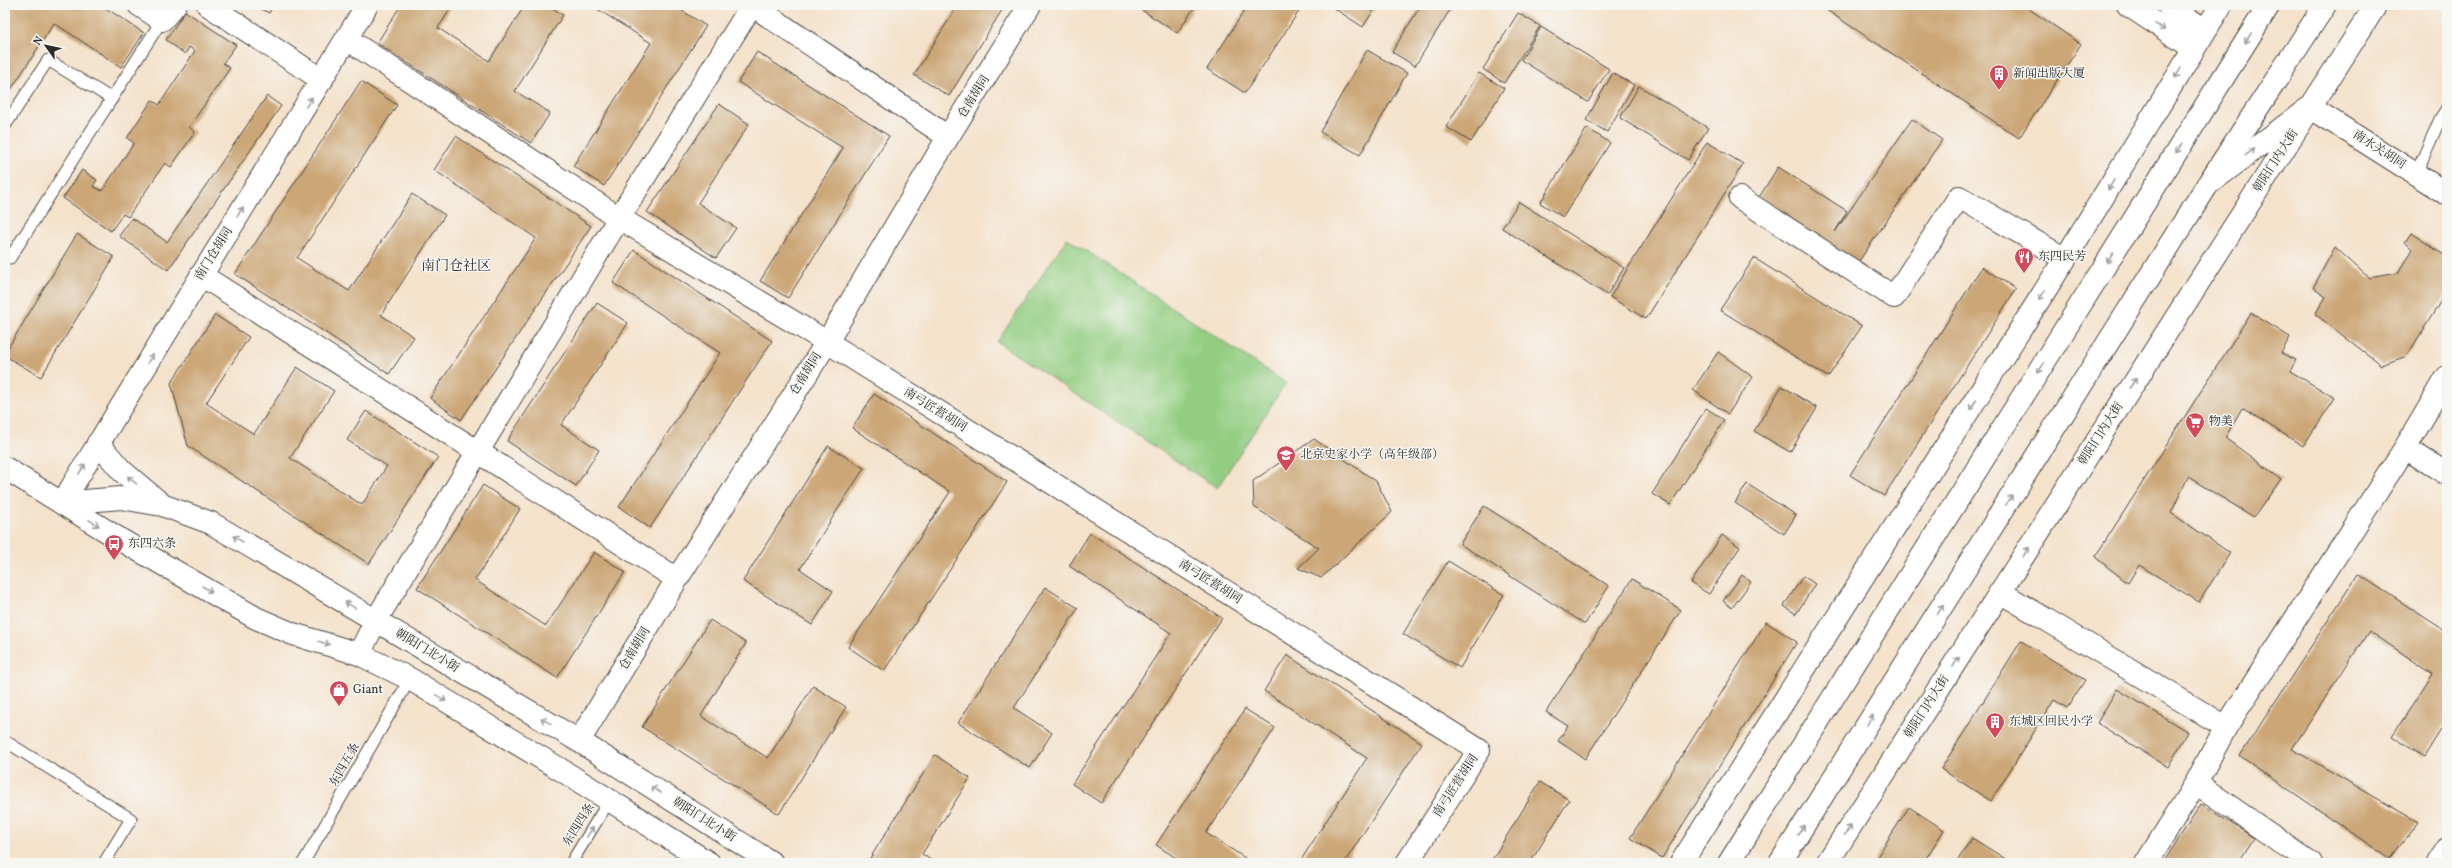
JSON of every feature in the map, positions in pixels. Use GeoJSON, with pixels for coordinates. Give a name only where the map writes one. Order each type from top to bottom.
{"type":"FeatureCollection","features":[{"type":"Feature","properties":{"kind":"street"},"geometry":{"type":"LineString","coordinates":[[139,5],[169,12]]}},
{"type":"Feature","properties":{"kind":"street"},"geometry":{"type":"LineString","coordinates":[[208,5],[322,80]]}},
{"type":"Feature","properties":{"kind":"street","name":"南门仓胡同"},"geometry":{"type":"LineString","coordinates":[[62,502],[348,39],[367,5]]}},
{"type":"Feature","properties":{"kind":"street"},"geometry":{"type":"LineString","coordinates":[[359,654],[376,620],[619,218],[752,5],[948,137]]}},
{"type":"Feature","properties":{"kind":"street","name":"仓南胡同"},"geometry":{"type":"LineString","coordinates":[[579,741],[677,579],[827,342],[948,137],[1030,5]]}},
{"type":"Feature","properties":{"kind":"street"},"geometry":{"type":"LineString","coordinates":[[2128,5],[2193,48]]}},
{"type":"Feature","properties":{"kind":"street"},"geometry":{"type":"LineString","coordinates":[[2168,5],[2205,30]]}},
{"type":"Feature","properties":{"kind":"street"},"geometry":{"type":"LineString","coordinates":[[1681,863],[2065,260],[2193,48],[2221,5]]}},
{"type":"Feature","properties":{"kind":"street"},"geometry":{"type":"LineString","coordinates":[[1729,863],[2269,5]]}},
{"type":"Feature","properties":{"kind":"street"},"geometry":{"type":"LineString","coordinates":[[1780,863],[2208,184],[2325,5]]}},
{"type":"Feature","properties":{"kind":"street","name":"朝阳门内大街"},"geometry":{"type":"LineString","coordinates":[[1827,863],[2376,5]]}},
{"type":"Feature","properties":{"kind":"street"},"geometry":{"type":"LineString","coordinates":[[348,39],[619,218],[827,342]]}},
{"type":"Feature","properties":{"kind":"street"},"geometry":{"type":"LineString","coordinates":[[2208,184],[2310,107]]}},
{"type":"Feature","properties":{"kind":"street","name":"南水关胡同"},"geometry":{"type":"LineString","coordinates":[[2310,107],[2447,194]]}},
{"type":"Feature","properties":{"kind":"street"},"geometry":{"type":"LineString","coordinates":[[1740,198],[1894,297],[1959,197],[2065,260]]}},
{"type":"Feature","properties":{"kind":"street"},"geometry":{"type":"LineString","coordinates":[[202,275],[677,579]]}},
{"type":"Feature","properties":{"kind":"street","name":"南弓匠营胡同"},"geometry":{"type":"LineString","coordinates":[[827,342],[1479,750],[1407,863]]}},
{"type":"Feature","properties":{"kind":"street"},"geometry":{"type":"LineString","coordinates":[[2146,863],[2196,783],[2226,727],[2405,448],[2447,377]]}},
{"type":"Feature","properties":{"kind":"street"},"geometry":{"type":"LineString","coordinates":[[98,442],[122,471],[162,505]]}},
{"type":"Feature","properties":{"kind":"street"},"geometry":{"type":"LineString","coordinates":[[2405,448],[2447,474]]}},
{"type":"Feature","properties":{"kind":"street"},"geometry":{"type":"LineString","coordinates":[[5,468],[62,502],[126,544],[256,618],[293,634],[359,654],[410,679],[709,863]]}},
{"type":"Feature","properties":{"kind":"street","name":"朝阳门北小街"},"geometry":{"type":"LineString","coordinates":[[62,502],[121,498],[162,505],[211,523],[579,741],[772,863]]}},
{"type":"Feature","properties":{"kind":"street"},"geometry":{"type":"LineString","coordinates":[[2000,592],[2226,727]]}},
{"type":"Feature","properties":{"kind":"street"},"geometry":{"type":"LineString","coordinates":[[2196,783],[2305,862]]}},
{"type":"Feature","properties":{"kind":"street"},"geometry":{"type":"LineString","coordinates":[[2438,863],[2447,849]]}},
{"type":"Feature","properties":{"kind":"lane"},"geometry":{"type":"LineString","coordinates":[[5,254],[10,258],[169,12]]}},
{"type":"Feature","properties":{"kind":"lane"},"geometry":{"type":"LineString","coordinates":[[5,126],[48,60],[112,99]]}},
{"type":"Feature","properties":{"kind":"lane"},"geometry":{"type":"LineString","coordinates":[[2416,174],[2440,119],[2447,108]]}},
{"type":"Feature","properties":{"kind":"lane","name":"东四五条"},"geometry":{"type":"LineString","coordinates":[[303,863],[410,679]]}},
{"type":"Feature","properties":{"kind":"lane"},"geometry":{"type":"LineString","coordinates":[[5,741],[131,819],[104,863]]}},
{"type":"Feature","properties":{"kind":"lane","name":"东四四条"},"geometry":{"type":"LineString","coordinates":[[571,863],[609,801]]}},
{"type":"Feature","properties":{"kind":"green space"},"geometry":{"type":"Polygon","coordinates":[[[1067,238],[1286,383],[1217,488],[997,342],[1067,238]]]}},
{"type":"Feature","properties":{"kind":"building"},"geometry":{"type":"Polygon","coordinates":[[[7,5],[101,5],[144,33],[121,67],[54,23],[5,99],[5,8],[7,5]]]}},
{"type":"Feature","properties":{"kind":"building"},"geometry":{"type":"Polygon","coordinates":[[[253,5],[273,5],[269,13],[253,5]]]}},
{"type":"Feature","properties":{"kind":"building"},"geometry":{"type":"Polygon","coordinates":[[[401,5],[453,5],[438,28],[489,61],[525,5],[548,5],[563,15],[515,91],[550,113],[531,143],[377,43],[401,5]]]}},
{"type":"Feature","properties":{"kind":"building"},"geometry":{"type":"Polygon","coordinates":[[[591,5],[673,5],[706,26],[604,186],[573,166],[651,43],[591,5]]]}},
{"type":"Feature","properties":{"kind":"building"},"geometry":{"type":"Polygon","coordinates":[[[958,5],[1005,5],[949,96],[914,75],[958,5]]]}},
{"type":"Feature","properties":{"kind":"building"},"geometry":{"type":"Polygon","coordinates":[[[1141,5],[1196,5],[1177,33],[1139,8],[1141,5]]]}},
{"type":"Feature","properties":{"kind":"building"},"geometry":{"type":"Polygon","coordinates":[[[1248,5],[1297,5],[1301,8],[1245,93],[1207,69],[1248,5]]]}},
{"type":"Feature","properties":{"kind":"building"},"geometry":{"type":"Polygon","coordinates":[[[1329,5],[1377,5],[1363,27],[1329,5]]]}},
{"type":"Feature","properties":{"kind":"building"},"geometry":{"type":"Polygon","coordinates":[[[1421,5],[1453,5],[1415,66],[1392,52],[1421,5]]]}},
{"type":"Feature","properties":{"kind":"building","name":"新闻出版大厦"},"geometry":{"type":"Polygon","coordinates":[[[1819,5],[2023,5],[2081,44],[2019,138],[1819,5]]]}},
{"type":"Feature","properties":{"kind":"building"},"geometry":{"type":"Polygon","coordinates":[[[185,11],[236,45],[223,63],[230,68],[189,127],[195,132],[171,167],[165,163],[128,217],[123,214],[111,231],[63,198],[82,170],[97,180],[93,186],[102,191],[134,143],[127,138],[152,100],[159,105],[195,51],[189,47],[185,54],[166,40],[185,11]]]}},
{"type":"Feature","properties":{"kind":"building"},"geometry":{"type":"Polygon","coordinates":[[[1518,13],[1540,26],[1504,83],[1483,69],[1518,13]]]}},
{"type":"Feature","properties":{"kind":"building"},"geometry":{"type":"Polygon","coordinates":[[[1541,27],[1609,69],[1588,102],[1521,60],[1541,27]]]}},
{"type":"Feature","properties":{"kind":"building"},"geometry":{"type":"Polygon","coordinates":[[[1367,50],[1407,73],[1360,155],[1320,132],[1367,50]]]}},
{"type":"Feature","properties":{"kind":"building"},"geometry":{"type":"Polygon","coordinates":[[[757,52],[889,136],[788,298],[760,281],[843,148],[738,82],[757,52]]]}},
{"type":"Feature","properties":{"kind":"building"},"geometry":{"type":"Polygon","coordinates":[[[1479,73],[1504,88],[1471,142],[1446,127],[1479,73]]]}},
{"type":"Feature","properties":{"kind":"building"},"geometry":{"type":"Polygon","coordinates":[[[1613,73],[1634,85],[1607,132],[1586,120],[1613,73]]]}},
{"type":"Feature","properties":{"kind":"building"},"geometry":{"type":"Polygon","coordinates":[[[361,81],[397,105],[297,258],[349,291],[412,194],[445,215],[381,315],[414,337],[389,374],[235,274],[361,81]]]}},
{"type":"Feature","properties":{"kind":"building"},"geometry":{"type":"Polygon","coordinates":[[[1639,86],[1708,128],[1688,160],[1620,118],[1639,86]]]}},
{"type":"Feature","properties":{"kind":"building"},"geometry":{"type":"Polygon","coordinates":[[[267,96],[281,106],[168,270],[119,236],[132,218],[167,242],[267,96]]]}},
{"type":"Feature","properties":{"kind":"building"},"geometry":{"type":"Polygon","coordinates":[[[719,104],[749,124],[698,203],[736,228],[716,258],[647,212],[719,104]]]}},
{"type":"Feature","properties":{"kind":"building"},"geometry":{"type":"Polygon","coordinates":[[[1912,119],[1942,140],[1857,264],[1758,199],[1778,167],[1847,211],[1835,232],[1912,119]]]}},
{"type":"Feature","properties":{"kind":"building"},"geometry":{"type":"Polygon","coordinates":[[[1587,128],[1610,143],[1563,217],[1540,203],[1587,128]]]}},
{"type":"Feature","properties":{"kind":"building"},"geometry":{"type":"Polygon","coordinates":[[[456,136],[591,226],[461,420],[430,398],[536,238],[434,170],[456,136]]]}},
{"type":"Feature","properties":{"kind":"building"},"geometry":{"type":"Polygon","coordinates":[[[1707,142],[1743,164],[1646,319],[1610,297],[1707,142]]]}},
{"type":"Feature","properties":{"kind":"building"},"geometry":{"type":"Polygon","coordinates":[[[1519,202],[1624,268],[1607,295],[1502,228],[1519,202]]]}},
{"type":"Feature","properties":{"kind":"building"},"geometry":{"type":"Polygon","coordinates":[[[2411,233],[2447,257],[2447,291],[2407,356],[2381,365],[2315,314],[2326,297],[2313,288],[2335,247],[2369,278],[2398,273],[2412,249],[2405,242],[2411,233]]]}},
{"type":"Feature","properties":{"kind":"building"},"geometry":{"type":"Polygon","coordinates":[[[77,234],[114,257],[41,377],[5,356],[5,353],[77,234]]]}},
{"type":"Feature","properties":{"kind":"building"},"geometry":{"type":"Polygon","coordinates":[[[634,250],[772,341],[650,528],[619,507],[720,353],[613,283],[634,250]]]}},
{"type":"Feature","properties":{"kind":"building"},"geometry":{"type":"Polygon","coordinates":[[[1754,258],[1862,326],[1828,377],[1720,310],[1754,258]]]}},
{"type":"Feature","properties":{"kind":"building"},"geometry":{"type":"Polygon","coordinates":[[[1982,267],[2016,289],[1884,496],[1850,475],[1982,267]]]}},
{"type":"Feature","properties":{"kind":"building"},"geometry":{"type":"Polygon","coordinates":[[[597,303],[628,323],[561,425],[599,450],[576,486],[507,441],[597,303]]]}},
{"type":"Feature","properties":{"kind":"building"},"geometry":{"type":"Polygon","coordinates":[[[2251,313],[2290,337],[2281,353],[2296,360],[2290,371],[2335,398],[2303,446],[2242,408],[2225,438],[2281,479],[2254,517],[2188,477],[2171,513],[2230,553],[2199,602],[2139,565],[2128,583],[2095,557],[2251,313]]]}},
{"type":"Feature","properties":{"kind":"building"},"geometry":{"type":"Polygon","coordinates":[[[215,315],[249,337],[206,403],[254,434],[297,367],[334,391],[290,458],[362,505],[387,466],[347,440],[366,411],[438,457],[369,564],[188,446],[171,383],[215,315]]]}},
{"type":"Feature","properties":{"kind":"building"},"geometry":{"type":"Polygon","coordinates":[[[1718,352],[1753,377],[1728,414],[1693,390],[1718,352]]]}},
{"type":"Feature","properties":{"kind":"building"},"geometry":{"type":"Polygon","coordinates":[[[1782,386],[1817,408],[1790,452],[1754,431],[1782,386]]]}},
{"type":"Feature","properties":{"kind":"building"},"geometry":{"type":"Polygon","coordinates":[[[874,394],[1007,482],[884,671],[848,647],[950,492],[852,428],[874,394]]]}},
{"type":"Feature","properties":{"kind":"building"},"geometry":{"type":"Polygon","coordinates":[[[1706,408],[1724,420],[1670,505],[1652,494],[1706,408]]]}},
{"type":"Feature","properties":{"kind":"building"},"geometry":{"type":"Polygon","coordinates":[[[1314,439],[1376,481],[1392,512],[1321,578],[1298,568],[1319,548],[1254,507],[1253,481],[1314,439]]]}},
{"type":"Feature","properties":{"kind":"building"},"geometry":{"type":"Polygon","coordinates":[[[828,446],[864,468],[800,569],[833,591],[812,625],[743,581],[828,446]]]}},
{"type":"Feature","properties":{"kind":"building"},"geometry":{"type":"Polygon","coordinates":[[[1747,484],[1796,515],[1784,534],[1735,503],[1747,484]]]}},
{"type":"Feature","properties":{"kind":"building"},"geometry":{"type":"Polygon","coordinates":[[[483,485],[520,509],[475,580],[546,626],[594,552],[625,572],[557,678],[417,588],[483,485]]]}},
{"type":"Feature","properties":{"kind":"building"},"geometry":{"type":"Polygon","coordinates":[[[1484,506],[1609,586],[1585,624],[1460,544],[1484,506]]]}},
{"type":"Feature","properties":{"kind":"building"},"geometry":{"type":"Polygon","coordinates":[[[1090,533],[1222,618],[1101,803],[1072,784],[1171,633],[1069,566],[1090,533]]]}},
{"type":"Feature","properties":{"kind":"building"},"geometry":{"type":"Polygon","coordinates":[[[1722,535],[1740,547],[1709,594],[1691,583],[1722,535]]]}},
{"type":"Feature","properties":{"kind":"building"},"geometry":{"type":"Polygon","coordinates":[[[1448,561],[1504,595],[1460,668],[1403,634],[1448,561]]]}},
{"type":"Feature","properties":{"kind":"building"},"geometry":{"type":"Polygon","coordinates":[[[2358,574],[2447,632],[2447,720],[2424,757],[2392,736],[2433,674],[2369,631],[2292,749],[2418,822],[2390,859],[2240,756],[2358,574]]]}},
{"type":"Feature","properties":{"kind":"building"},"geometry":{"type":"Polygon","coordinates":[[[1742,575],[1751,582],[1732,608],[1723,601],[1742,575]]]}},
{"type":"Feature","properties":{"kind":"building"},"geometry":{"type":"Polygon","coordinates":[[[1803,576],[1815,584],[1796,614],[1784,606],[1803,576]]]}},
{"type":"Feature","properties":{"kind":"building"},"geometry":{"type":"Polygon","coordinates":[[[1632,579],[1681,610],[1585,759],[1558,741],[1568,726],[1546,712],[1632,579]]]}},
{"type":"Feature","properties":{"kind":"building"},"geometry":{"type":"Polygon","coordinates":[[[1045,587],[1078,608],[1014,708],[1052,733],[1030,768],[958,723],[1045,587]]]}},
{"type":"Feature","properties":{"kind":"building"},"geometry":{"type":"Polygon","coordinates":[[[710,620],[746,643],[701,716],[768,758],[813,686],[846,707],[779,814],[642,727],[710,620]]]}},
{"type":"Feature","properties":{"kind":"building"},"geometry":{"type":"Polygon","coordinates":[[[1766,622],[1797,642],[1662,858],[1630,838],[1766,622]]]}},
{"type":"Feature","properties":{"kind":"building","name":"东城区回民小学"},"geometry":{"type":"Polygon","coordinates":[[[2021,641],[2085,680],[2067,708],[2054,700],[1991,801],[1941,769],[2021,641]]]}},
{"type":"Feature","properties":{"kind":"building"},"geometry":{"type":"Polygon","coordinates":[[[1287,655],[1422,743],[1344,863],[1299,863],[1367,758],[1264,691],[1287,655]]]}},
{"type":"Feature","properties":{"kind":"building"},"geometry":{"type":"Polygon","coordinates":[[[2117,689],[2188,732],[2168,767],[2097,723],[2117,689]]]}},
{"type":"Feature","properties":{"kind":"building"},"geometry":{"type":"Polygon","coordinates":[[[1245,709],[1275,728],[1206,833],[1245,858],[1242,863],[1184,863],[1156,845],[1245,709]]]}},
{"type":"Feature","properties":{"kind":"building"},"geometry":{"type":"Polygon","coordinates":[[[935,755],[970,778],[922,854],[935,863],[867,863],[935,755]]]}},
{"type":"Feature","properties":{"kind":"building"},"geometry":{"type":"Polygon","coordinates":[[[1540,782],[1569,800],[1530,863],[1490,863],[1540,782]]]}},
{"type":"Feature","properties":{"kind":"building"},"geometry":{"type":"Polygon","coordinates":[[[2201,804],[2254,838],[2238,863],[2163,863],[2201,804]]]}},
{"type":"Feature","properties":{"kind":"building"},"geometry":{"type":"Polygon","coordinates":[[[1909,807],[1944,830],[1923,863],[1873,863],[1909,807]]]}},
{"type":"Feature","properties":{"kind":"building"},"geometry":{"type":"Polygon","coordinates":[[[1972,838],[2012,863],[1956,863],[1972,838]]]}},
{"type":"Feature","properties":{"kind":"place","name":"新闻出版大厦"},"geometry":{"type":"Point","coordinates":[1999,91]}},
{"type":"Feature","properties":{"kind":"place","name":"东四民芳"},"geometry":{"type":"Point","coordinates":[2024,274]}},
{"type":"Feature","properties":{"kind":"place","name":"物美"},"geometry":{"type":"Point","coordinates":[2195,439]}},
{"type":"Feature","properties":{"kind":"place","name":"北京史家小学（高年级部）"},"geometry":{"type":"Point","coordinates":[1286,472]}},
{"type":"Feature","properties":{"kind":"place","name":"东四六条"},"geometry":{"type":"Point","coordinates":[114,561]}},
{"type":"Feature","properties":{"kind":"place","name":"Giant"},"geometry":{"type":"Point","coordinates":[339,707]}},
{"type":"Feature","properties":{"kind":"place","name":"东城区回民小学"},"geometry":{"type":"Point","coordinates":[1995,739]}},
{"type":"Feature","properties":{"kind":"district","name":"南门仓社区"},"geometry":{"type":"Point","coordinates":[456,266]}}]}
